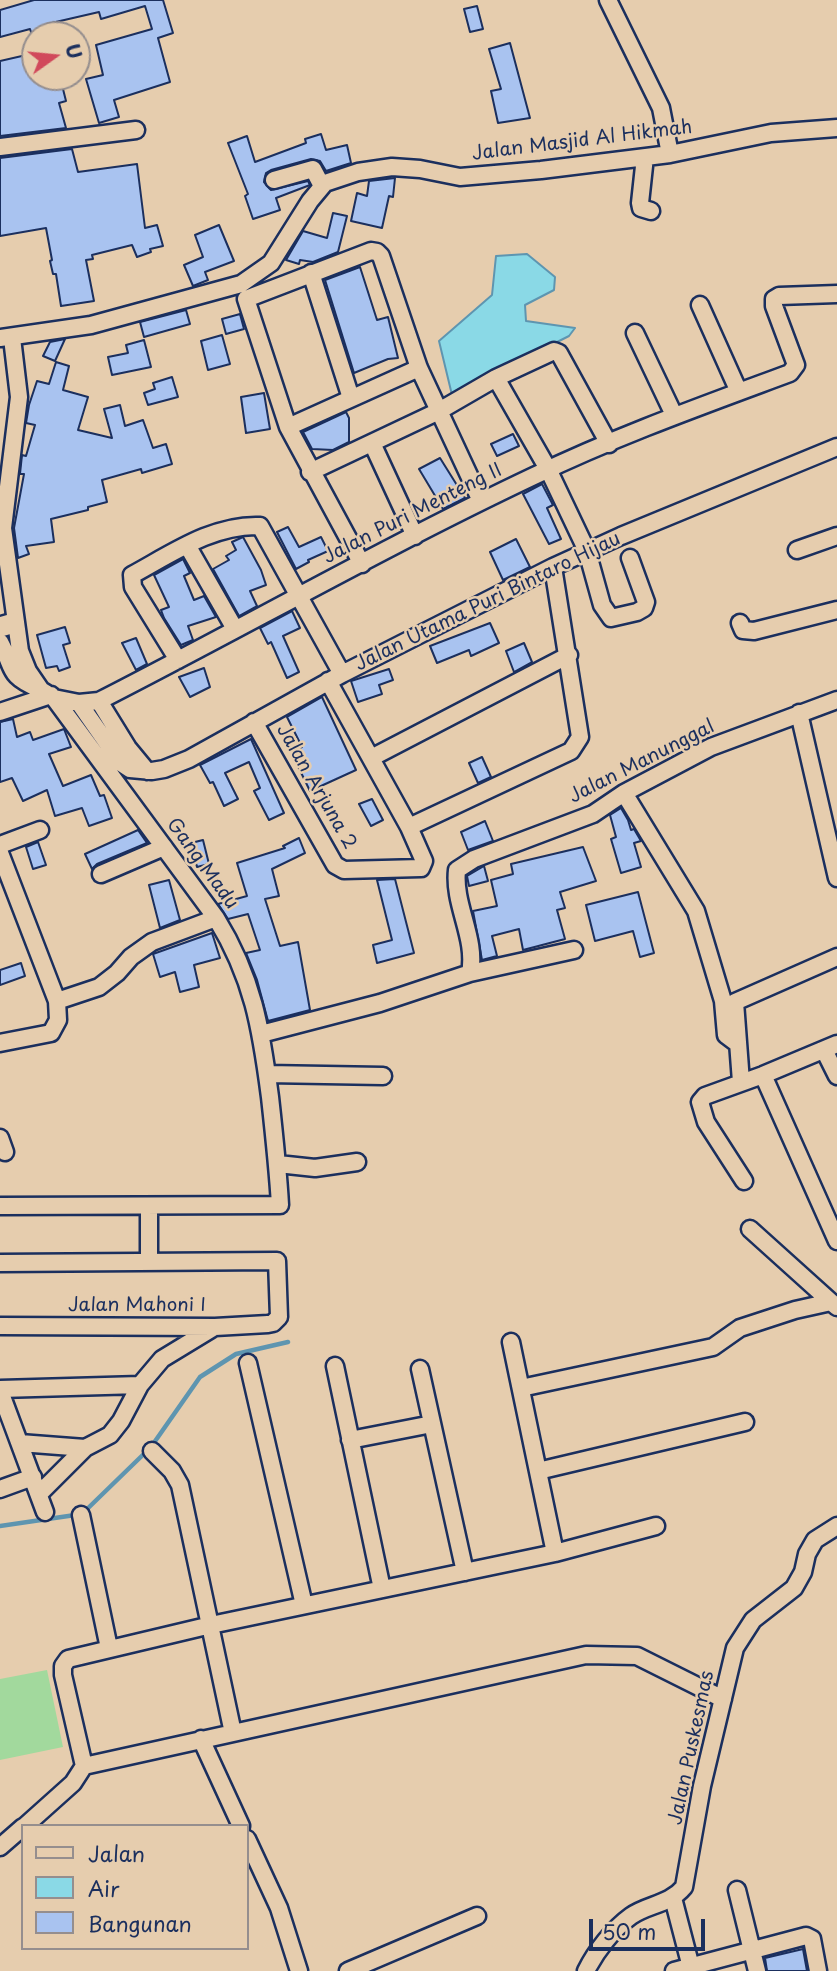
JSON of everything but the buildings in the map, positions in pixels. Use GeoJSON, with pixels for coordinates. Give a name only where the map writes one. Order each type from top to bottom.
{"type":"FeatureCollection","features":[{"type":"Feature","properties":{"kind":"street"},"geometry":{"type":"LineString","coordinates":[[608,0],[661,108],[670,154]]}},
{"type":"Feature","properties":{"kind":"street","name":"Jalan Masjid Al Hikmah"},"geometry":{"type":"LineString","coordinates":[[322,186],[348,175],[392,167],[460,177],[541,170],[670,154],[771,133],[837,128]]}},
{"type":"Feature","properties":{"kind":"street"},"geometry":{"type":"LineString","coordinates":[[0,147],[136,130]]}},
{"type":"Feature","properties":{"kind":"street"},"geometry":{"type":"LineString","coordinates":[[645,157],[640,203],[642,208],[651,211]]}},
{"type":"Feature","properties":{"kind":"street"},"geometry":{"type":"LineString","coordinates":[[6,338],[92,325],[241,284],[271,263],[322,186],[313,169],[274,180]]}},
{"type":"Feature","properties":{"kind":"street"},"geometry":{"type":"LineString","coordinates":[[362,564],[288,427],[246,299],[371,251],[377,252],[381,256],[419,368],[481,502]]}},
{"type":"Feature","properties":{"kind":"street"},"geometry":{"type":"LineString","coordinates":[[312,273],[351,398]]}},
{"type":"Feature","properties":{"kind":"street","name":"Jalan Puri Menteng II"},"geometry":{"type":"LineString","coordinates":[[99,701],[548,469],[674,415],[790,373],[796,365],[774,306],[774,299],[779,296],[837,294]]}},
{"type":"Feature","properties":{"kind":"street"},"geometry":{"type":"LineString","coordinates":[[700,305],[738,392]]}},
{"type":"Feature","properties":{"kind":"street"},"geometry":{"type":"LineString","coordinates":[[635,333],[674,415]]}},
{"type":"Feature","properties":{"kind":"street","name":"Gang Madu"},"geometry":{"type":"LineString","coordinates":[[6,338],[19,397],[1,528],[7,625],[28,671],[49,694],[216,918],[245,972],[261,1034],[278,1164],[280,1205],[149,1206]]}},
{"type":"Feature","properties":{"kind":"street"},"geometry":{"type":"LineString","coordinates":[[310,472],[439,411],[496,377],[547,353],[559,353],[609,444]]}},
{"type":"Feature","properties":{"kind":"street"},"geometry":{"type":"LineString","coordinates":[[288,427],[419,368]]}},
{"type":"Feature","properties":{"kind":"street"},"geometry":{"type":"LineString","coordinates":[[496,377],[548,469],[587,551],[602,605],[611,618],[645,608],[646,601],[630,558]]}},
{"type":"Feature","properties":{"kind":"street"},"geometry":{"type":"LineString","coordinates":[[372,443],[415,537]]}},
{"type":"Feature","properties":{"kind":"street","name":"Jalan Utama Puri Bintaro Hijau"},"geometry":{"type":"LineString","coordinates":[[146,771],[164,769],[189,759],[335,677],[587,551],[837,447]]}},
{"type":"Feature","properties":{"kind":"street"},"geometry":{"type":"LineString","coordinates":[[178,660],[131,582],[132,575],[214,533],[260,526],[299,598],[371,758],[409,827],[571,751],[580,737],[553,567]]}},
{"type":"Feature","properties":{"kind":"street"},"geometry":{"type":"LineString","coordinates":[[797,550],[837,536]]}},
{"type":"Feature","properties":{"kind":"street"},"geometry":{"type":"LineString","coordinates":[[187,545],[235,629]]}},
{"type":"Feature","properties":{"kind":"street"},"geometry":{"type":"LineString","coordinates":[[740,623],[743,630],[754,631],[837,610]]}},
{"type":"Feature","properties":{"kind":"street"},"geometry":{"type":"LineString","coordinates":[[0,642],[12,672],[22,682],[79,703],[99,701],[128,748],[146,771]]}},
{"type":"Feature","properties":{"kind":"street"},"geometry":{"type":"LineString","coordinates":[[371,758],[569,655]]}},
{"type":"Feature","properties":{"kind":"street"},"geometry":{"type":"LineString","coordinates":[[0,712],[49,694]]}},
{"type":"Feature","properties":{"kind":"street","name":"Jalan Manunggal"},"geometry":{"type":"LineString","coordinates":[[471,973],[472,950],[459,906],[457,870],[474,859],[593,814],[624,793],[711,747],[837,701]]}},
{"type":"Feature","properties":{"kind":"street"},"geometry":{"type":"LineString","coordinates":[[79,703],[121,763],[130,769],[146,771]]}},
{"type":"Feature","properties":{"kind":"street"},"geometry":{"type":"LineString","coordinates":[[799,713],[837,878]]}},
{"type":"Feature","properties":{"kind":"street","name":"Jalan Arjuna 2"},"geometry":{"type":"LineString","coordinates":[[254,722],[335,865],[344,870],[421,868],[425,861],[409,827]]}},
{"type":"Feature","properties":{"kind":"street"},"geometry":{"type":"LineString","coordinates":[[624,793],[696,911],[723,1001],[726,1035],[738,1044]]}},
{"type":"Feature","properties":{"kind":"street"},"geometry":{"type":"LineString","coordinates":[[0,845],[40,830]]}},
{"type":"Feature","properties":{"kind":"street"},"geometry":{"type":"LineString","coordinates":[[101,874],[164,847]]}},
{"type":"Feature","properties":{"kind":"street"},"geometry":{"type":"LineString","coordinates":[[0,853],[57,1001],[58,1020],[51,1033],[0,1042]]}},
{"type":"Feature","properties":{"kind":"street"},"geometry":{"type":"LineString","coordinates":[[57,1001],[99,987],[117,974],[131,957],[152,942],[216,918]]}},
{"type":"Feature","properties":{"kind":"street"},"geometry":{"type":"LineString","coordinates":[[261,1034],[380,1003],[471,973],[573,950]]}},
{"type":"Feature","properties":{"kind":"street"},"geometry":{"type":"LineString","coordinates":[[741,1082],[735,1002],[837,957]]}},
{"type":"Feature","properties":{"kind":"street"},"geometry":{"type":"LineString","coordinates":[[744,1181],[706,1122],[700,1102],[705,1096],[830,1047],[837,1076]]}},
{"type":"Feature","properties":{"kind":"street"},"geometry":{"type":"LineString","coordinates":[[267,1074],[383,1076]]}},
{"type":"Feature","properties":{"kind":"street"},"geometry":{"type":"LineString","coordinates":[[763,1075],[837,1241]]}},
{"type":"Feature","properties":{"kind":"street"},"geometry":{"type":"LineString","coordinates":[[278,1164],[315,1168],[357,1162]]}},
{"type":"Feature","properties":{"kind":"street"},"geometry":{"type":"LineString","coordinates":[[0,1206],[149,1206],[149,1262],[0,1263]]}},
{"type":"Feature","properties":{"kind":"street"},"geometry":{"type":"LineString","coordinates":[[750,1229],[834,1304]]}},
{"type":"Feature","properties":{"kind":"street","name":"Jalan Mahoni I"},"geometry":{"type":"LineString","coordinates":[[0,1326],[215,1327],[273,1323],[279,1317],[276,1261],[149,1262]]}},
{"type":"Feature","properties":{"kind":"street"},"geometry":{"type":"LineString","coordinates":[[521,1388],[713,1348],[740,1328],[795,1310],[834,1304]]}},
{"type":"Feature","properties":{"kind":"street"},"geometry":{"type":"LineString","coordinates":[[39,1494],[85,1448],[110,1435],[121,1421],[140,1385],[162,1359],[215,1327]]}},
{"type":"Feature","properties":{"kind":"street"},"geometry":{"type":"LineString","coordinates":[[511,1342],[555,1553]]}},
{"type":"Feature","properties":{"kind":"street"},"geometry":{"type":"LineString","coordinates":[[248,1363],[304,1605]]}},
{"type":"Feature","properties":{"kind":"street"},"geometry":{"type":"LineString","coordinates":[[335,1366],[382,1589]]}},
{"type":"Feature","properties":{"kind":"street"},"geometry":{"type":"LineString","coordinates":[[420,1369],[465,1572]]}},
{"type":"Feature","properties":{"kind":"street"},"geometry":{"type":"LineString","coordinates":[[45,1512],[20,1443],[4,1411],[0,1390],[140,1385]]}},
{"type":"Feature","properties":{"kind":"street"},"geometry":{"type":"LineString","coordinates":[[538,1471],[745,1422]]}},
{"type":"Feature","properties":{"kind":"street"},"geometry":{"type":"LineString","coordinates":[[351,1440],[432,1424]]}},
{"type":"Feature","properties":{"kind":"street"},"geometry":{"type":"LineString","coordinates":[[20,1443],[85,1448]]}},
{"type":"Feature","properties":{"kind":"street"},"geometry":{"type":"LineString","coordinates":[[152,1451],[172,1471],[180,1485],[233,1733]]}},
{"type":"Feature","properties":{"kind":"street"},"geometry":{"type":"LineString","coordinates":[[0,1489],[33,1477]]}},
{"type":"Feature","properties":{"kind":"street"},"geometry":{"type":"LineString","coordinates":[[81,1515],[109,1648]]}},
{"type":"Feature","properties":{"kind":"street"},"geometry":{"type":"LineString","coordinates":[[84,1766],[63,1675],[63,1666],[68,1659],[211,1625],[555,1553],[656,1526]]}},
{"type":"Feature","properties":{"kind":"street","name":"Jalan Puskesmas"},"geometry":{"type":"LineString","coordinates":[[673,1898],[684,1887],[687,1878],[702,1786],[735,1648],[753,1620],[794,1588],[815,1540],[835,1529]]}},
{"type":"Feature","properties":{"kind":"street"},"geometry":{"type":"LineString","coordinates":[[27,1824],[73,1783],[84,1766],[586,1655],[636,1656],[723,1699]]}},
{"type":"Feature","properties":{"kind":"street"},"geometry":{"type":"LineString","coordinates":[[201,1739],[240,1824]]}},
{"type":"Feature","properties":{"kind":"street"},"geometry":{"type":"LineString","coordinates":[[0,1847],[21,1830]]}},
{"type":"Feature","properties":{"kind":"street"},"geometry":{"type":"LineString","coordinates":[[248,1841],[279,1908],[299,1971]]}},
{"type":"Feature","properties":{"kind":"street"},"geometry":{"type":"LineString","coordinates":[[737,1890],[757,1971]]}},
{"type":"Feature","properties":{"kind":"street"},"geometry":{"type":"LineString","coordinates":[[586,1971],[611,1934],[632,1915],[673,1898],[692,1969]]}},
{"type":"Feature","properties":{"kind":"street"},"geometry":{"type":"LineString","coordinates":[[348,1971],[477,1916]]}},
{"type":"Feature","properties":{"kind":"street"},"geometry":{"type":"LineString","coordinates":[[674,1971],[692,1969],[808,1936],[812,1939],[818,1971]]}},
{"type":"Feature","properties":{"kind":"green space"},"geometry":{"type":"Polygon","coordinates":[[[47,1670],[63,1747],[0,1760],[0,1679],[47,1670]]]}},
{"type":"Feature","properties":{"kind":"water"},"geometry":{"type":"Polygon","coordinates":[[[527,254],[555,277],[554,290],[525,305],[526,321],[575,328],[569,336],[452,395],[439,341],[492,295],[496,256],[527,254]]]}},
{"type":"Feature","properties":{"kind":"waterway"},"geometry":{"type":"LineString","coordinates":[[0,1526],[82,1514],[151,1447],[200,1377],[236,1354],[288,1342]]}}]}
